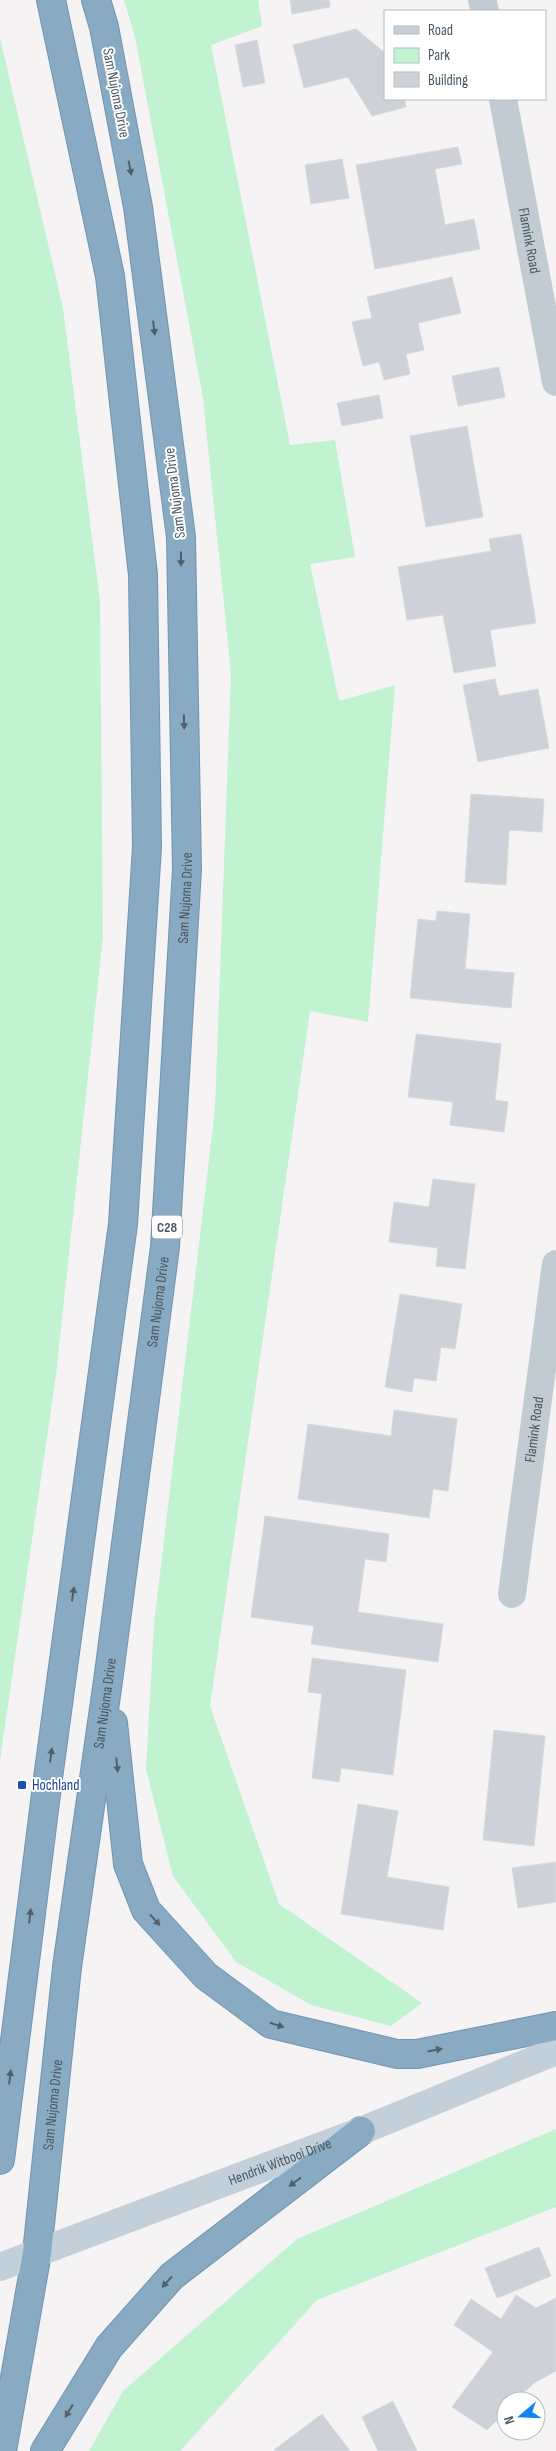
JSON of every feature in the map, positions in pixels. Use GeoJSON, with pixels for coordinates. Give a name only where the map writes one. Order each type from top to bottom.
{"type":"FeatureCollection","features":[{"type":"Feature","properties":{"kind":"highway"},"geometry":{"type":"LineString","coordinates":[[0,2160],[123,1224],[147,847],[143,575],[112,296],[51,0]]}},
{"type":"Feature","properties":{"kind":"highway","name":"Sam Nujoma Drive"},"geometry":{"type":"LineString","coordinates":[[2,2451],[37,2253],[67,1967],[108,1682],[165,1247],[187,869],[181,537],[138,207],[104,26],[96,0]]}},
{"type":"Feature","properties":{"kind":"highway"},"geometry":{"type":"LineString","coordinates":[[108,1682],[128,1864],[146,1910],[206,1976],[271,2024],[397,2054],[416,2054],[556,2026]]}},
{"type":"Feature","properties":{"kind":"highway"},"geometry":{"type":"LineString","coordinates":[[0,2021],[26,1952]]}},
{"type":"Feature","properties":{"kind":"highway"},"geometry":{"type":"LineString","coordinates":[[45,2451],[109,2347],[172,2276],[361,2131]]}},
{"type":"Feature","properties":{"kind":"main road","name":"Hendrik Witbooi Drive"},"geometry":{"type":"LineString","coordinates":[[0,2267],[361,2131],[556,2051]]}},
{"type":"Feature","properties":{"kind":"street","name":"Flamink Road"},"geometry":{"type":"LineString","coordinates":[[503,100],[556,382]]}},
{"type":"Feature","properties":{"kind":"street","name":"Flamink Road"},"geometry":{"type":"LineString","coordinates":[[512,1594],[556,1264]]}},
{"type":"Feature","properties":{"kind":"green space"},"geometry":{"type":"Polygon","coordinates":[[[124,0],[258,0],[262,26],[211,45],[290,445],[335,440],[355,557],[310,564],[339,701],[395,685],[368,1022],[310,1011],[210,1706],[279,1904],[422,2003],[391,2026],[311,2005],[236,1962],[173,1876],[146,1769],[154,1624],[215,1109],[231,674],[203,398],[135,37],[124,0]]]}},
{"type":"Feature","properties":{"kind":"green space"},"geometry":{"type":"Polygon","coordinates":[[[0,38],[63,308],[100,601],[103,936],[56,1375],[0,1760],[0,38]]]}},
{"type":"Feature","properties":{"kind":"green space"},"geometry":{"type":"Polygon","coordinates":[[[556,2129],[556,2207],[317,2300],[180,2451],[89,2451],[123,2391],[297,2239],[556,2129]]]}},
{"type":"Feature","properties":{"kind":"building"},"geometry":{"type":"Polygon","coordinates":[[[290,0],[329,0],[330,7],[292,14],[290,0]]]}},
{"type":"Feature","properties":{"kind":"building"},"geometry":{"type":"Polygon","coordinates":[[[356,29],[384,52],[384,100],[404,100],[406,107],[372,116],[348,77],[304,88],[293,45],[356,29]]]}},
{"type":"Feature","properties":{"kind":"building"},"geometry":{"type":"Polygon","coordinates":[[[257,40],[265,83],[243,87],[235,45],[257,40]]]}},
{"type":"Feature","properties":{"kind":"building"},"geometry":{"type":"Polygon","coordinates":[[[458,147],[462,164],[435,169],[445,225],[474,219],[480,249],[375,269],[356,165],[458,147]]]}},
{"type":"Feature","properties":{"kind":"building"},"geometry":{"type":"Polygon","coordinates":[[[342,159],[349,198],[311,204],[305,165],[342,159]]]}},
{"type":"Feature","properties":{"kind":"building"},"geometry":{"type":"Polygon","coordinates":[[[452,277],[461,313],[418,323],[424,350],[406,354],[410,374],[384,380],[379,362],[363,366],[352,322],[372,318],[367,297],[452,277]]]}},
{"type":"Feature","properties":{"kind":"building"},"geometry":{"type":"Polygon","coordinates":[[[499,367],[505,397],[458,406],[452,376],[499,367]]]}},
{"type":"Feature","properties":{"kind":"building"},"geometry":{"type":"Polygon","coordinates":[[[379,395],[383,418],[342,426],[337,403],[379,395]]]}},
{"type":"Feature","properties":{"kind":"building"},"geometry":{"type":"Polygon","coordinates":[[[467,426],[483,517],[426,527],[410,436],[467,426]]]}},
{"type":"Feature","properties":{"kind":"building"},"geometry":{"type":"Polygon","coordinates":[[[521,534],[536,623],[490,630],[496,666],[454,673],[443,615],[407,620],[398,567],[491,551],[489,539],[521,534]]]}},
{"type":"Feature","properties":{"kind":"building"},"geometry":{"type":"Polygon","coordinates":[[[495,679],[499,696],[538,689],[549,748],[478,762],[463,685],[495,679]]]}},
{"type":"Feature","properties":{"kind":"building"},"geometry":{"type":"Polygon","coordinates":[[[471,794],[544,799],[542,832],[509,830],[506,885],[465,882],[471,794]]]}},
{"type":"Feature","properties":{"kind":"building"},"geometry":{"type":"Polygon","coordinates":[[[437,911],[470,914],[465,969],[514,973],[511,1008],[410,998],[418,919],[436,921],[437,911]]]}},
{"type":"Feature","properties":{"kind":"building"},"geometry":{"type":"Polygon","coordinates":[[[416,1034],[501,1044],[495,1100],[508,1102],[504,1132],[450,1125],[453,1102],[408,1097],[416,1034]]]}},
{"type":"Feature","properties":{"kind":"building"},"geometry":{"type":"Polygon","coordinates":[[[433,1179],[475,1184],[465,1269],[436,1266],[438,1248],[389,1242],[394,1202],[429,1207],[433,1179]]]}},
{"type":"Feature","properties":{"kind":"building"},"geometry":{"type":"Polygon","coordinates":[[[400,1294],[462,1304],[455,1349],[441,1347],[436,1381],[414,1378],[412,1392],[385,1387],[400,1294]]]}},
{"type":"Feature","properties":{"kind":"building"},"geometry":{"type":"Polygon","coordinates":[[[394,1410],[457,1419],[448,1491],[433,1489],[429,1518],[298,1499],[308,1424],[391,1436],[394,1410]]]}},
{"type":"Feature","properties":{"kind":"building"},"geometry":{"type":"Polygon","coordinates":[[[265,1516],[389,1534],[386,1562],[365,1559],[358,1612],[443,1624],[438,1662],[311,1644],[314,1626],[251,1617],[265,1516]]]}},
{"type":"Feature","properties":{"kind":"building"},"geometry":{"type":"Polygon","coordinates":[[[312,1658],[406,1670],[393,1775],[341,1768],[339,1782],[312,1778],[322,1694],[308,1692],[312,1658]]]}},
{"type":"Feature","properties":{"kind":"building"},"geometry":{"type":"Polygon","coordinates":[[[494,1730],[545,1736],[534,1846],[483,1840],[494,1730]]]}},
{"type":"Feature","properties":{"kind":"building"},"geometry":{"type":"Polygon","coordinates":[[[358,1804],[398,1811],[387,1877],[449,1887],[443,1930],[341,1914],[358,1804]]]}},
{"type":"Feature","properties":{"kind":"building"},"geometry":{"type":"Polygon","coordinates":[[[556,1862],[556,1902],[518,1908],[512,1868],[556,1862]]]}},
{"type":"Feature","properties":{"kind":"building"},"geometry":{"type":"Polygon","coordinates":[[[539,2247],[551,2276],[497,2298],[485,2268],[539,2247]]]}},
{"type":"Feature","properties":{"kind":"building"},"geometry":{"type":"Polygon","coordinates":[[[516,2295],[536,2308],[556,2298],[556,2371],[534,2383],[526,2391],[496,2391],[496,2421],[487,2430],[452,2407],[493,2352],[454,2325],[471,2299],[501,2319],[516,2295]]]}},
{"type":"Feature","properties":{"kind":"building"},"geometry":{"type":"Polygon","coordinates":[[[393,2401],[417,2451],[378,2451],[362,2417],[393,2401]]]}},
{"type":"Feature","properties":{"kind":"building"},"geometry":{"type":"Polygon","coordinates":[[[322,2414],[350,2451],[274,2450],[322,2414]]]}},
{"type":"Feature","properties":{"kind":"place","name":"Hochland"},"geometry":{"type":"Point","coordinates":[22,1785]}}]}
